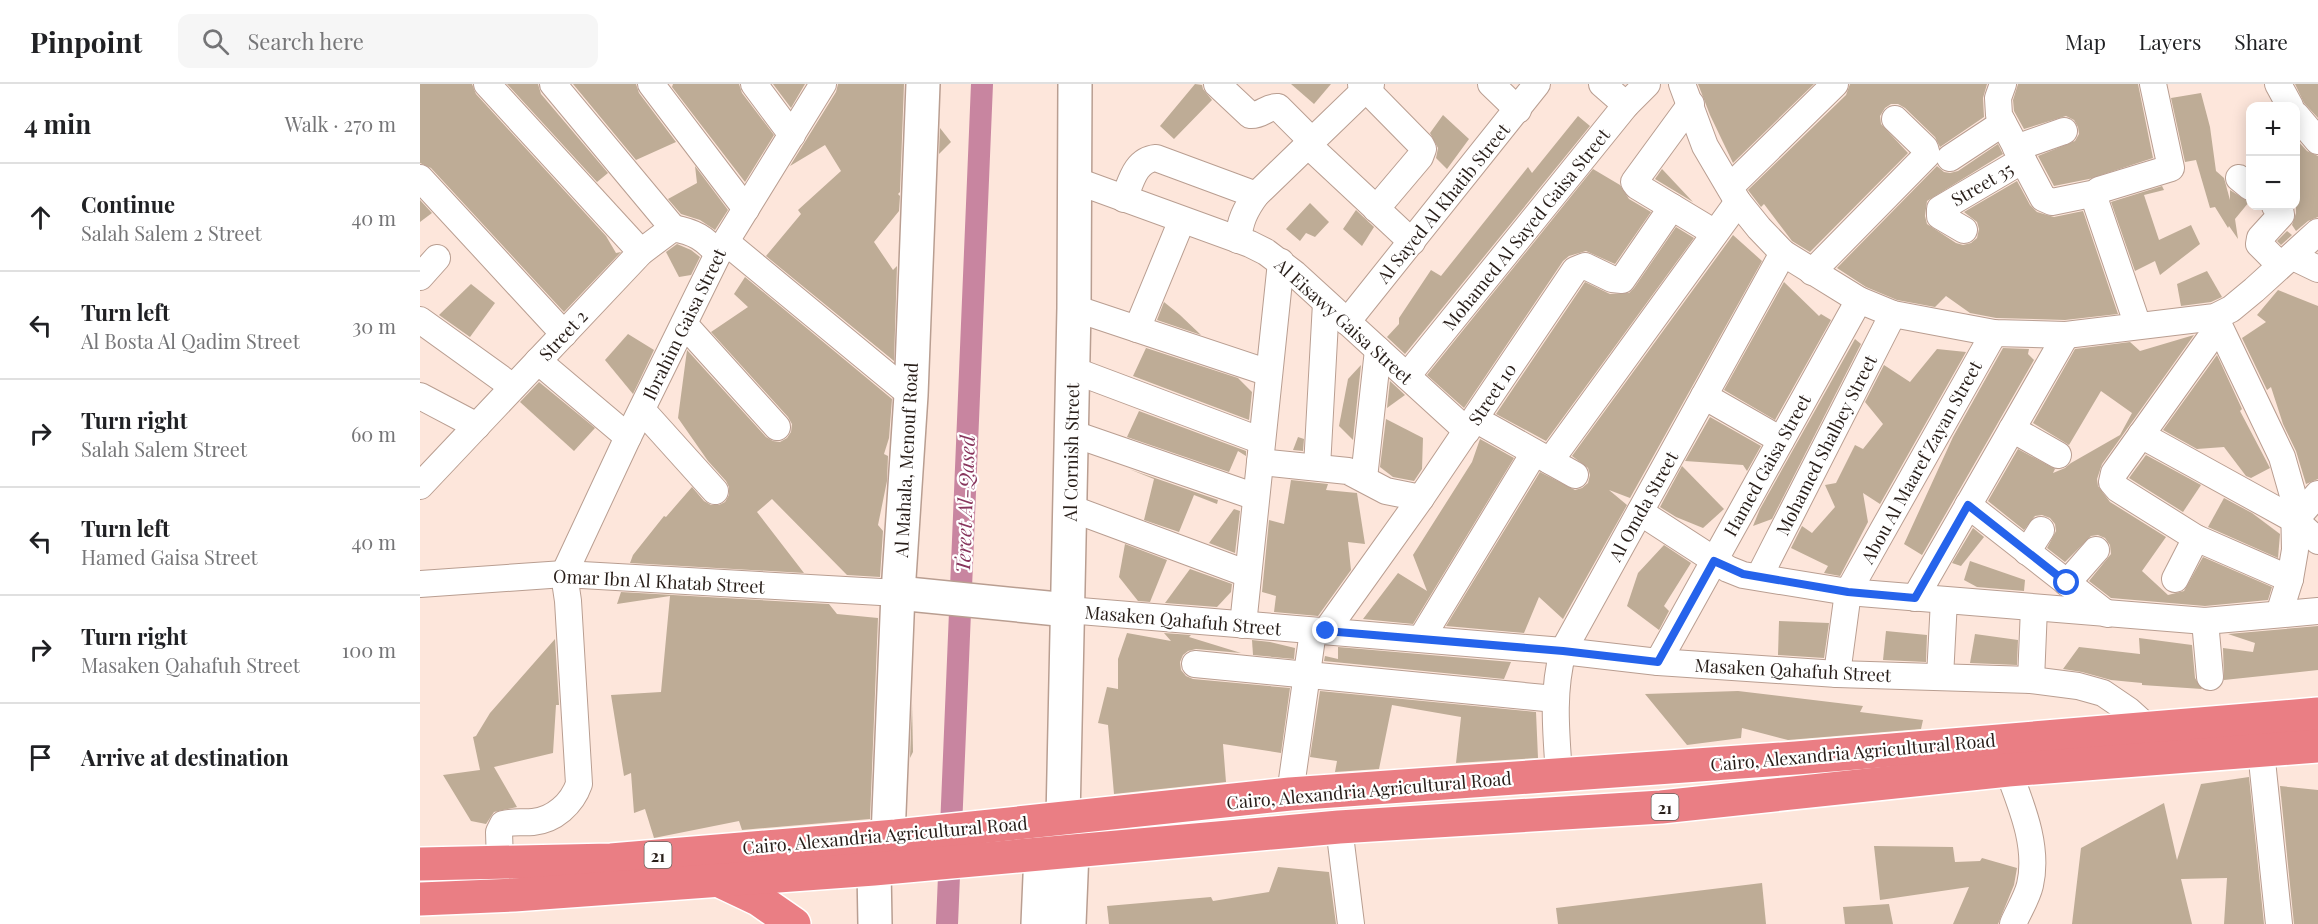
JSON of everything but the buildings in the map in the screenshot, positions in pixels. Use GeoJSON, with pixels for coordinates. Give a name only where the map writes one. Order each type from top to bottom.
{"type":"FeatureCollection","features":[{"type":"Feature","properties":{"kind":"highway","name":"Cairo, Alexandria Agricultural Road"},"geometry":{"type":"LineString","coordinates":[[420,899],[514,895],[613,873],[892,836],[1290,794],[1797,758],[2318,714]]}},
{"type":"Feature","properties":{"kind":"highway","name":"Cairo, Alexandria Agricultural Road"},"geometry":{"type":"LineString","coordinates":[[420,864],[505,862],[613,873],[716,879],[879,869],[1340,827],[1661,807],[2008,770],[2318,746]]}},
{"type":"Feature","properties":{"kind":"highway"},"geometry":{"type":"LineString","coordinates":[[1797,758],[1791,766],[1791,776],[1794,786],[1801,793]]}},
{"type":"Feature","properties":{"kind":"highway"},"geometry":{"type":"LineString","coordinates":[[1656,767],[1664,776],[1667,786],[1666,797],[1661,807]]}},
{"type":"Feature","properties":{"kind":"highway"},"geometry":{"type":"LineString","coordinates":[[505,862],[519,867],[523,878],[521,888],[514,895]]}},
{"type":"Feature","properties":{"kind":"highway"},"geometry":{"type":"LineString","coordinates":[[716,879],[758,899],[794,924]]}},
{"type":"Feature","properties":{"kind":"main road","name":"Al Mahala, Menouf Road"},"geometry":{"type":"LineString","coordinates":[[892,836],[911,595],[911,394],[923,84]]}},
{"type":"Feature","properties":{"kind":"main road","name":"Al Cornish Street"},"geometry":{"type":"LineString","coordinates":[[1063,819],[1054,609],[1070,508],[1075,84]]}},
{"type":"Feature","properties":{"kind":"main road"},"geometry":{"type":"LineString","coordinates":[[911,595],[1054,609]]}},
{"type":"Feature","properties":{"kind":"main road"},"geometry":{"type":"LineString","coordinates":[[1038,924],[1042,853]]}},
{"type":"Feature","properties":{"kind":"main road"},"geometry":{"type":"LineString","coordinates":[[1042,853],[1069,924]]}},
{"type":"Feature","properties":{"kind":"main road"},"geometry":{"type":"LineString","coordinates":[[874,924],[879,869]]}},
{"type":"Feature","properties":{"kind":"street"},"geometry":{"type":"LineString","coordinates":[[487,84],[640,252]]}},
{"type":"Feature","properties":{"kind":"street"},"geometry":{"type":"LineString","coordinates":[[553,84],[673,228],[691,231],[722,248],[911,394]]}},
{"type":"Feature","properties":{"kind":"street"},"geometry":{"type":"LineString","coordinates":[[651,84],[746,209]]}},
{"type":"Feature","properties":{"kind":"street"},"geometry":{"type":"LineString","coordinates":[[754,84],[792,135]]}},
{"type":"Feature","properties":{"kind":"street","name":"Ibrahim Gaisa Street"},"geometry":{"type":"LineString","coordinates":[[564,574],[628,437],[722,248],[823,84]]}},
{"type":"Feature","properties":{"kind":"street"},"geometry":{"type":"LineString","coordinates":[[1217,84],[1250,115],[1256,116],[1270,107],[1278,107],[1309,142],[1412,243]]}},
{"type":"Feature","properties":{"kind":"street"},"geometry":{"type":"LineString","coordinates":[[1491,84],[1518,110]]}},
{"type":"Feature","properties":{"kind":"street","name":"Al Sayed Al Khatib Street"},"geometry":{"type":"LineString","coordinates":[[1347,322],[1538,84]]}},
{"type":"Feature","properties":{"kind":"street"},"geometry":{"type":"LineString","coordinates":[[1602,84],[1626,105]]}},
{"type":"Feature","properties":{"kind":"street","name":"Mohamed Al Sayed Gaisa Street"},"geometry":{"type":"LineString","coordinates":[[1407,376],[1626,105],[1647,84]]}},
{"type":"Feature","properties":{"kind":"street"},"geometry":{"type":"LineString","coordinates":[[1421,639],[1542,457],[1714,233],[1734,194],[1835,84]]}},
{"type":"Feature","properties":{"kind":"street"},"geometry":{"type":"LineString","coordinates":[[2003,84],[1997,107],[2003,123],[2043,198],[2049,202],[2096,193],[2099,190],[2171,169],[2172,159],[2152,84]]}},
{"type":"Feature","properties":{"kind":"street"},"geometry":{"type":"LineString","coordinates":[[2277,84],[2288,102]]}},
{"type":"Feature","properties":{"kind":"street"},"geometry":{"type":"LineString","coordinates":[[1238,240],[1240,223],[1246,208],[1256,195],[1366,86],[1421,145],[1423,150],[1420,157],[1376,209]]}},
{"type":"Feature","properties":{"kind":"street"},"geometry":{"type":"LineString","coordinates":[[1686,94],[1705,146],[1734,194],[1759,228],[1783,253],[1812,272],[1859,300],[1893,314],[1994,333],[2066,335],[2138,326],[2222,311]]}},
{"type":"Feature","properties":{"kind":"street"},"geometry":{"type":"LineString","coordinates":[[1686,94],[1634,182],[1714,233]]}},
{"type":"Feature","properties":{"kind":"street"},"geometry":{"type":"LineString","coordinates":[[1812,272],[1927,155],[1925,148],[1895,119]]}},
{"type":"Feature","properties":{"kind":"street"},"geometry":{"type":"LineString","coordinates":[[2300,121],[2318,141]]}},
{"type":"Feature","properties":{"kind":"street"},"geometry":{"type":"LineString","coordinates":[[1950,158],[2003,123]]}},
{"type":"Feature","properties":{"kind":"street"},"geometry":{"type":"LineString","coordinates":[[2020,154],[2064,131]]}},
{"type":"Feature","properties":{"kind":"street","name":"Street 35"},"geometry":{"type":"LineString","coordinates":[[1964,230],[1940,216],[1940,209],[2020,154]]}},
{"type":"Feature","properties":{"kind":"street"},"geometry":{"type":"LineString","coordinates":[[1124,200],[1140,164],[1147,159],[1156,158],[1256,195]]}},
{"type":"Feature","properties":{"kind":"street"},"geometry":{"type":"LineString","coordinates":[[420,178],[564,334]]}},
{"type":"Feature","properties":{"kind":"street","name":"Al Eisawy Gaisa Street"},"geometry":{"type":"LineString","coordinates":[[1074,180],[1266,252],[1281,262],[1407,376],[1471,425],[1542,457],[1575,475]]}},
{"type":"Feature","properties":{"kind":"street"},"geometry":{"type":"LineString","coordinates":[[2096,193],[2095,200],[2138,326]]}},
{"type":"Feature","properties":{"kind":"street","name":"Street 10"},"geometry":{"type":"LineString","coordinates":[[1320,631],[1421,498],[1575,270],[1585,266],[1612,279],[1622,280],[1672,207]]}},
{"type":"Feature","properties":{"kind":"street"},"geometry":{"type":"LineString","coordinates":[[2280,210],[2281,215],[2259,241],[2261,247],[2286,261],[2318,269]]}},
{"type":"Feature","properties":{"kind":"street"},"geometry":{"type":"LineString","coordinates":[[1137,329],[1182,220]]}},
{"type":"Feature","properties":{"kind":"street","name":"Street 2"},"geometry":{"type":"LineString","coordinates":[[420,486],[640,252],[673,228]]}},
{"type":"Feature","properties":{"kind":"street"},"geometry":{"type":"LineString","coordinates":[[2290,579],[2196,538],[2114,486],[2112,477],[2222,311],[2286,261],[2318,232]]}},
{"type":"Feature","properties":{"kind":"street","name":"Al Omda Street"},"geometry":{"type":"LineString","coordinates":[[1559,774],[1555,699],[1557,673],[1563,651],[1783,253]]}},
{"type":"Feature","properties":{"kind":"street"},"geometry":{"type":"LineString","coordinates":[[420,278],[437,258]]}},
{"type":"Feature","properties":{"kind":"street"},"geometry":{"type":"LineString","coordinates":[[1243,625],[1281,262]]}},
{"type":"Feature","properties":{"kind":"street","name":"Hamed Gaisa Street"},"geometry":{"type":"LineString","coordinates":[[1658,662],[1859,300]]}},
{"type":"Feature","properties":{"kind":"street"},"geometry":{"type":"LineString","coordinates":[[1317,467],[1326,303]]}},
{"type":"Feature","properties":{"kind":"street"},"geometry":{"type":"LineString","coordinates":[[1074,308],[1269,373]]}},
{"type":"Feature","properties":{"kind":"street"},"geometry":{"type":"LineString","coordinates":[[2222,311],[2282,457],[2294,499],[2295,550],[2290,579],[2279,614]]}},
{"type":"Feature","properties":{"kind":"street","name":"Mohamed Shalbey Street"},"geometry":{"type":"LineString","coordinates":[[1759,577],[1893,314]]}},
{"type":"Feature","properties":{"kind":"street"},"geometry":{"type":"LineString","coordinates":[[420,320],[513,387]]}},
{"type":"Feature","properties":{"kind":"street"},"geometry":{"type":"LineString","coordinates":[[684,324],[777,427]]}},
{"type":"Feature","properties":{"kind":"street","name":"Abou Al Maaref Zayan Street"},"geometry":{"type":"LineString","coordinates":[[1848,592],[1994,333]]}},
{"type":"Feature","properties":{"kind":"street"},"geometry":{"type":"LineString","coordinates":[[1915,598],[2066,335]]}},
{"type":"Feature","properties":{"kind":"street"},"geometry":{"type":"LineString","coordinates":[[1364,478],[1378,350]]}},
{"type":"Feature","properties":{"kind":"street"},"geometry":{"type":"LineString","coordinates":[[538,361],[628,437]]}},
{"type":"Feature","properties":{"kind":"street"},"geometry":{"type":"LineString","coordinates":[[1073,370],[1261,451],[1317,467],[1348,471],[1386,491],[1421,498]]}},
{"type":"Feature","properties":{"kind":"street"},"geometry":{"type":"LineString","coordinates":[[420,396],[477,426]]}},
{"type":"Feature","properties":{"kind":"street"},"geometry":{"type":"LineString","coordinates":[[1704,396],[1781,440]]}},
{"type":"Feature","properties":{"kind":"street"},"geometry":{"type":"LineString","coordinates":[[642,410],[715,490]]}},
{"type":"Feature","properties":{"kind":"street"},"geometry":{"type":"LineString","coordinates":[[2012,429],[2058,455]]}},
{"type":"Feature","properties":{"kind":"street"},"geometry":{"type":"LineString","coordinates":[[1071,433],[1256,497]]}},
{"type":"Feature","properties":{"kind":"street"},"geometry":{"type":"LineString","coordinates":[[2141,435],[2295,520],[2318,541]]}},
{"type":"Feature","properties":{"kind":"street"},"geometry":{"type":"LineString","coordinates":[[2295,520],[2318,494]]}},
{"type":"Feature","properties":{"kind":"street"},"geometry":{"type":"LineString","coordinates":[[1968,505],[2107,614]]}},
{"type":"Feature","properties":{"kind":"street"},"geometry":{"type":"LineString","coordinates":[[1070,508],[1248,574]]}},
{"type":"Feature","properties":{"kind":"street"},"geometry":{"type":"LineString","coordinates":[[1640,512],[1714,561],[1743,574],[1848,592],[2205,621],[2318,611]]}},
{"type":"Feature","properties":{"kind":"street"},"geometry":{"type":"LineString","coordinates":[[2027,552],[2041,530]]}},
{"type":"Feature","properties":{"kind":"street"},"geometry":{"type":"LineString","coordinates":[[2175,579],[2196,538]]}},
{"type":"Feature","properties":{"kind":"street"},"geometry":{"type":"LineString","coordinates":[[2067,583],[2096,550]]}},
{"type":"Feature","properties":{"kind":"street"},"geometry":{"type":"LineString","coordinates":[[505,862],[499,832],[503,824],[512,821],[534,822],[554,816],[575,795],[579,784],[568,601],[564,574]]}},
{"type":"Feature","properties":{"kind":"street","name":"Omar Ibn Al Khatab Street"},"geometry":{"type":"LineString","coordinates":[[420,584],[564,574],[911,595]]}},
{"type":"Feature","properties":{"kind":"street"},"geometry":{"type":"LineString","coordinates":[[1837,674],[1848,592]]}},
{"type":"Feature","properties":{"kind":"street"},"geometry":{"type":"LineString","coordinates":[[1940,677],[1944,600]]}},
{"type":"Feature","properties":{"kind":"street"},"geometry":{"type":"LineString","coordinates":[[2031,680],[2034,608]]}},
{"type":"Feature","properties":{"kind":"street","name":"Masaken Qahafuh Street"},"geometry":{"type":"LineString","coordinates":[[1054,609],[1563,651],[1658,662],[1837,674],[2031,680],[2078,686],[2103,693],[2148,728]]}},
{"type":"Feature","properties":{"kind":"street"},"geometry":{"type":"LineString","coordinates":[[2205,621],[2210,676]]}},
{"type":"Feature","properties":{"kind":"street"},"geometry":{"type":"LineString","coordinates":[[1290,794],[1307,675],[1320,631]]}},
{"type":"Feature","properties":{"kind":"street"},"geometry":{"type":"LineString","coordinates":[[1195,664],[1555,699]]}},
{"type":"Feature","properties":{"kind":"street"},"geometry":{"type":"LineString","coordinates":[[2261,751],[2279,924]]}},
{"type":"Feature","properties":{"kind":"street"},"geometry":{"type":"LineString","coordinates":[[2008,770],[2026,818],[2031,851],[2030,885],[2013,924]]}},
{"type":"Feature","properties":{"kind":"street"},"geometry":{"type":"LineString","coordinates":[[1340,827],[1351,924]]}},
{"type":"Feature","properties":{"kind":"waterway","name":"Tereet Al-Qased"},"geometry":{"type":"LineString","coordinates":[[947,924],[982,84]]}},
{"type":"Feature","properties":{"kind":"route"},"geometry":{"type":"LineString","coordinates":[[1326,631],[1563,651],[1658,662],[1714,561],[1743,574],[1848,592],[1915,598],[1968,505],[2067,583]]}}]}
